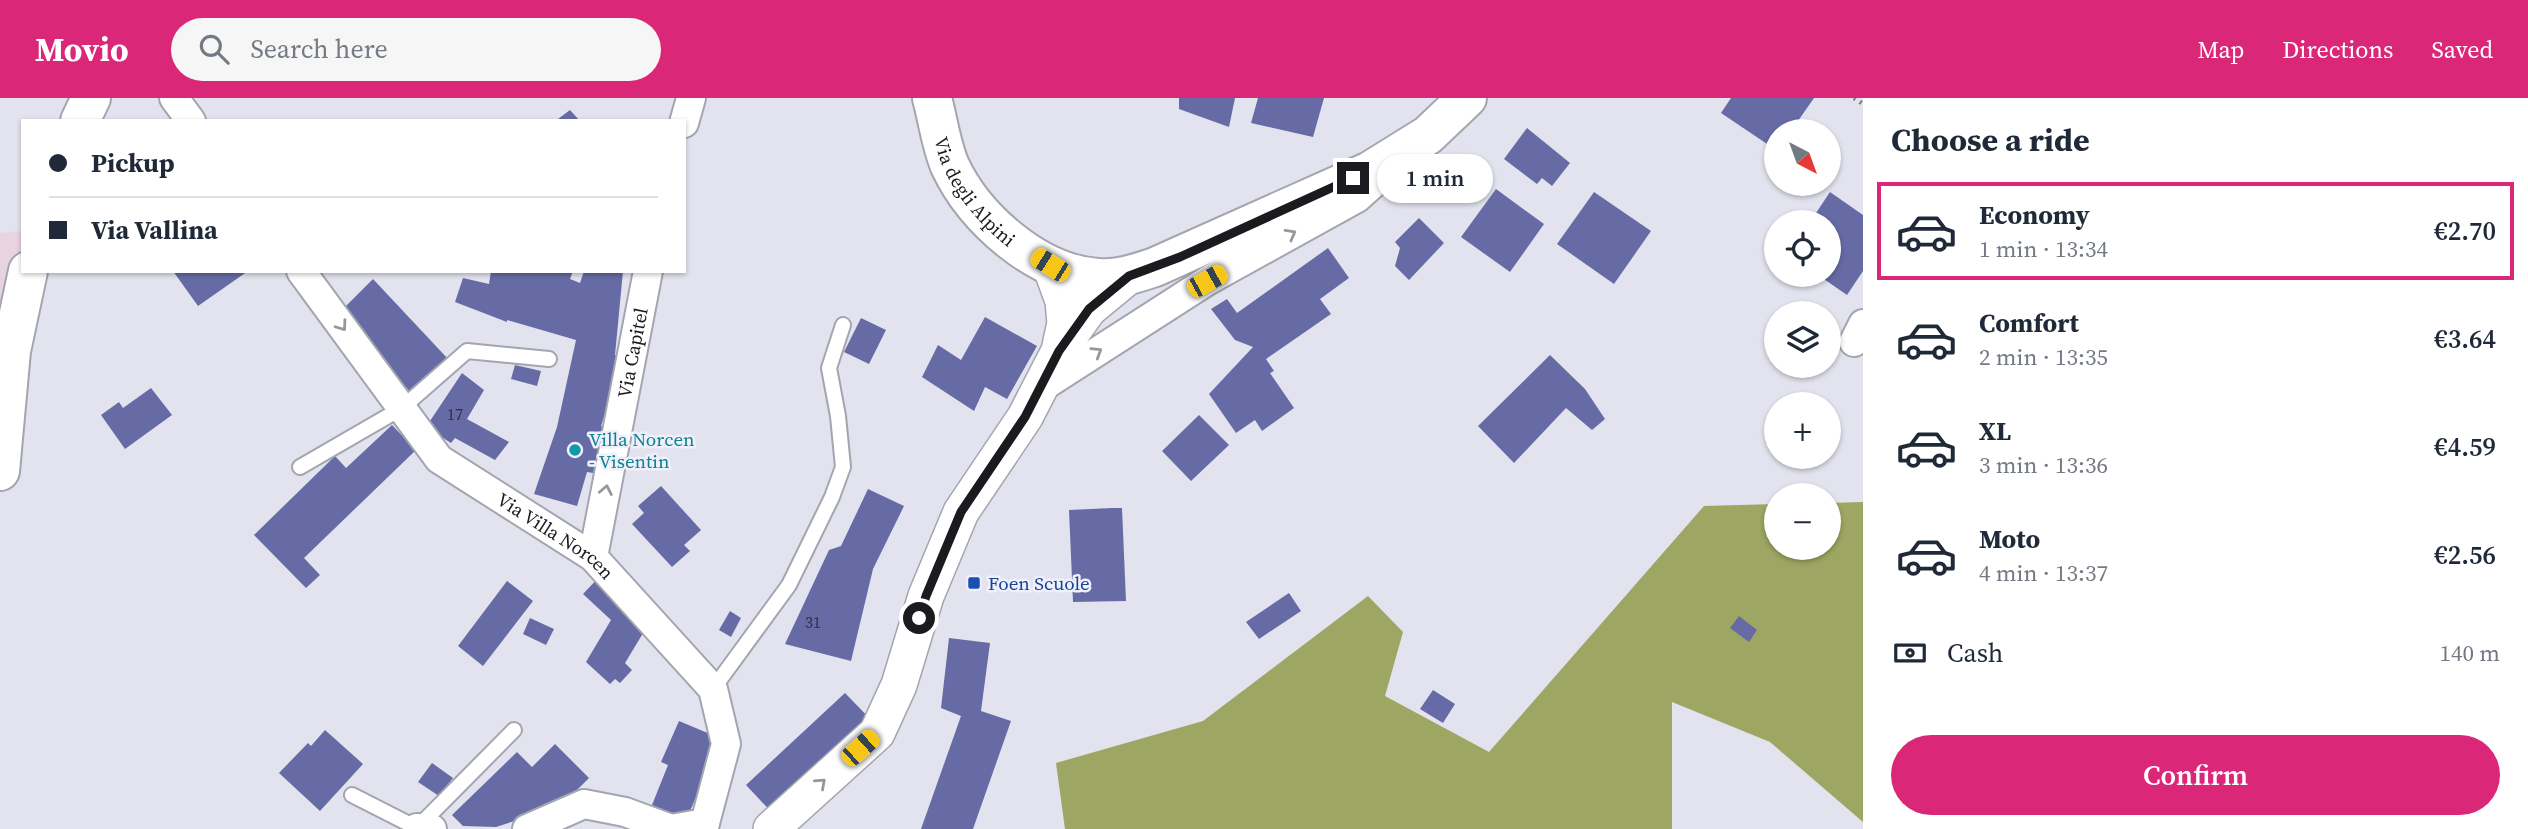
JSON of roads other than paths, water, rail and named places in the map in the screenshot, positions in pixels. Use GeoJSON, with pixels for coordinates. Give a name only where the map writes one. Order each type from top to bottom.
{"type":"FeatureCollection","features":[{"type":"Feature","properties":{"kind":"main road"},"geometry":{"type":"LineString","coordinates":[[81,119],[91,98]]}},
{"type":"Feature","properties":{"kind":"main road","name":"Via degli Alpini"},"geometry":{"type":"LineString","coordinates":[[933,98],[949,163],[974,206],[1013,242],[1050,265],[1074,275],[1099,279],[1129,276],[1180,257],[1370,171],[1428,135],[1467,98]]}},
{"type":"Feature","properties":{"kind":"main road"},"geometry":{"type":"LineString","coordinates":[[0,471],[11,351],[28,273]]}},
{"type":"Feature","properties":{"kind":"street"},"geometry":{"type":"LineString","coordinates":[[174,98],[190,119]]}},
{"type":"Feature","properties":{"kind":"street"},"geometry":{"type":"LineString","coordinates":[[685,119],[691,98]]}},
{"type":"Feature","properties":{"kind":"street"},"geometry":{"type":"LineString","coordinates":[[1039,389],[1207,281],[1357,198],[1379,180],[1408,148]]}},
{"type":"Feature","properties":{"kind":"street"},"geometry":{"type":"LineString","coordinates":[[1050,265],[1063,301],[1065,323],[1059,351]]}},
{"type":"Feature","properties":{"kind":"street","name":"Via Villa Norcen"},"geometry":{"type":"LineString","coordinates":[[302,273],[439,459],[593,557],[713,689],[726,744],[707,827]]}},
{"type":"Feature","properties":{"kind":"street","name":"Via Capitel"},"geometry":{"type":"LineString","coordinates":[[593,557],[648,273]]}},
{"type":"Feature","properties":{"kind":"street"},"geometry":{"type":"LineString","coordinates":[[771,829],[877,733],[899,685],[926,596],[961,512],[1025,417],[1059,351],[1089,309],[1129,276]]}},
{"type":"Feature","properties":{"kind":"street"},"geometry":{"type":"LineString","coordinates":[[527,829],[584,804],[625,812],[671,829],[707,827]]}},
{"type":"Feature","properties":{"kind":"lane"},"geometry":{"type":"LineString","coordinates":[[713,689],[789,584],[832,498],[843,467],[838,416],[829,368],[842,325]]}},
{"type":"Feature","properties":{"kind":"lane"},"geometry":{"type":"LineString","coordinates":[[300,467],[402,408],[467,351],[550,359]]}},
{"type":"Feature","properties":{"kind":"lane"},"geometry":{"type":"LineString","coordinates":[[352,795],[424,829],[514,730]]}},
{"type":"Feature","properties":{"kind":"place","name":"Villa Norcen - Visentin"},"geometry":{"type":"Point","coordinates":[575,450]}},
{"type":"Feature","properties":{"kind":"place","name":"Foen Scuole"},"geometry":{"type":"Point","coordinates":[974,583]}}]}
